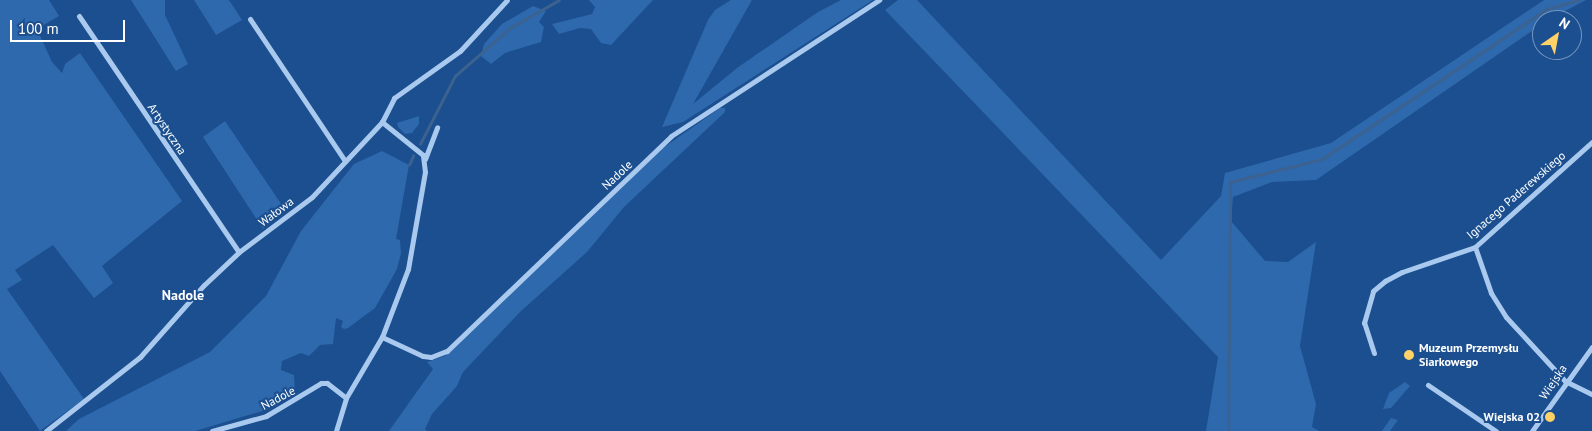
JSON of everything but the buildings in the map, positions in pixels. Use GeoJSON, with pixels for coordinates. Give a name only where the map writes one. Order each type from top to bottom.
{"type":"FeatureCollection","features":[{"type":"Feature","properties":{"kind":"street","name":"Wałowa"},"geometry":{"type":"LineString","coordinates":[[46,431],[140,357],[204,285],[240,252],[312,197],[382,122],[394,98],[460,51],[507,0]]}},
{"type":"Feature","properties":{"kind":"street","name":"Nadole"},"geometry":{"type":"LineString","coordinates":[[382,337],[423,356],[431,357],[446,351],[671,136],[879,0]]}},
{"type":"Feature","properties":{"kind":"street","name":"Artystyczna"},"geometry":{"type":"LineString","coordinates":[[79,16],[240,252]]}},
{"type":"Feature","properties":{"kind":"street"},"geometry":{"type":"LineString","coordinates":[[250,19],[345,161]]}},
{"type":"Feature","properties":{"kind":"street"},"geometry":{"type":"LineString","coordinates":[[382,122],[425,159]]}},
{"type":"Feature","properties":{"kind":"street"},"geometry":{"type":"LineString","coordinates":[[336,431],[346,398],[382,337],[408,269],[426,172],[425,159],[437,126]]}},
{"type":"Feature","properties":{"kind":"street","name":"Ignacego Paderewskiego"},"geometry":{"type":"LineString","coordinates":[[1374,353],[1364,323],[1373,291],[1384,281],[1402,272],[1475,247],[1592,142]]}},
{"type":"Feature","properties":{"kind":"street"},"geometry":{"type":"LineString","coordinates":[[1475,247],[1491,293],[1506,317],[1565,381],[1592,394]]}},
{"type":"Feature","properties":{"kind":"street","name":"Wiejska"},"geometry":{"type":"LineString","coordinates":[[1532,431],[1565,381],[1592,347]]}},
{"type":"Feature","properties":{"kind":"street","name":"Nadole"},"geometry":{"type":"LineString","coordinates":[[212,431],[266,416],[321,384],[327,383],[346,398]]}},
{"type":"Feature","properties":{"kind":"street"},"geometry":{"type":"LineString","coordinates":[[1428,385],[1496,431]]}},
{"type":"Feature","properties":{"kind":"shaded area"},"geometry":{"type":"Polygon","coordinates":[[[0,0],[49,0],[59,16],[37,29],[52,62],[62,73],[65,64],[80,53],[182,201],[102,266],[113,283],[94,298],[53,245],[15,270],[22,280],[7,289],[84,399],[40,431],[0,371],[0,0]]]}},
{"type":"Feature","properties":{"kind":"shaded area"},"geometry":{"type":"Polygon","coordinates":[[[131,0],[165,0],[165,15],[188,64],[176,71],[131,0]]]}},
{"type":"Feature","properties":{"kind":"shaded area"},"geometry":{"type":"Polygon","coordinates":[[[194,0],[229,0],[242,20],[216,35],[194,0]]]}},
{"type":"Feature","properties":{"kind":"shaded area"},"geometry":{"type":"Polygon","coordinates":[[[589,0],[653,0],[611,45],[601,43],[591,29],[580,28],[559,34],[552,24],[592,14],[595,7],[589,0]]]}},
{"type":"Feature","properties":{"kind":"shaded area"},"geometry":{"type":"Polygon","coordinates":[[[731,0],[752,0],[693,104],[737,68],[818,12],[841,0],[873,0],[683,122],[662,127],[708,20],[715,10],[731,0]]]}},
{"type":"Feature","properties":{"kind":"shaded area"},"geometry":{"type":"Polygon","coordinates":[[[898,0],[917,0],[1161,260],[1221,196],[1225,173],[1331,143],[1544,0],[1586,0],[1567,10],[1532,10],[1532,31],[1316,180],[1272,182],[1233,197],[1231,221],[1265,261],[1288,262],[1316,242],[1300,346],[1316,404],[1312,427],[1319,431],[1206,431],[1218,357],[885,10],[898,0]]]}},
{"type":"Feature","properties":{"kind":"shaded area"},"geometry":{"type":"Polygon","coordinates":[[[533,6],[546,11],[539,22],[544,27],[541,42],[505,53],[491,64],[481,56],[484,44],[502,24],[533,6]]]}},
{"type":"Feature","properties":{"kind":"shaded area"},"geometry":{"type":"Polygon","coordinates":[[[720,108],[725,108],[725,112],[624,207],[587,252],[520,312],[463,372],[457,386],[432,414],[425,429],[427,431],[389,431],[433,369],[427,362],[445,356],[663,148],[720,108]]]}},
{"type":"Feature","properties":{"kind":"shaded area"},"geometry":{"type":"Polygon","coordinates":[[[419,116],[419,124],[412,133],[405,134],[398,127],[397,123],[419,116]]]}},
{"type":"Feature","properties":{"kind":"shaded area"},"geometry":{"type":"Polygon","coordinates":[[[225,121],[286,211],[263,229],[203,137],[225,121]]]}},
{"type":"Feature","properties":{"kind":"shaded area"},"geometry":{"type":"Polygon","coordinates":[[[382,151],[409,165],[396,239],[400,240],[401,253],[397,269],[375,308],[348,328],[344,329],[341,327],[343,321],[336,318],[333,344],[320,345],[309,356],[301,353],[282,361],[281,370],[294,375],[295,394],[269,409],[195,431],[66,431],[79,419],[210,352],[266,296],[301,231],[354,164],[382,151]]]}},
{"type":"Feature","properties":{"kind":"shaded area"},"geometry":{"type":"Polygon","coordinates":[[[1405,382],[1410,386],[1391,408],[1383,409],[1389,393],[1405,382]]]}},
{"type":"Feature","properties":{"kind":"shaded area"},"geometry":{"type":"Polygon","coordinates":[[[1391,418],[1398,420],[1390,431],[1382,431],[1391,418]]]}},
{"type":"Feature","properties":{"kind":"waterway"},"geometry":{"type":"LineString","coordinates":[[420,144],[455,76],[510,28],[559,0]]}},
{"type":"Feature","properties":{"kind":"waterway"},"geometry":{"type":"LineString","coordinates":[[1228,431],[1230,182],[1322,159],[1547,9],[1579,0]]}},
{"type":"Feature","properties":{"kind":"waterway"},"geometry":{"type":"LineString","coordinates":[[409,165],[413,156]]}},
{"type":"Feature","properties":{"kind":"place","name":"Muzeum Przemysłu Siarkowego"},"geometry":{"type":"Point","coordinates":[1409,355]}},
{"type":"Feature","properties":{"kind":"place","name":"Wiejska 02"},"geometry":{"type":"Point","coordinates":[1550,417]}},
{"type":"Feature","properties":{"kind":"district","name":"Nadole"},"geometry":{"type":"Point","coordinates":[183,295]}}]}
